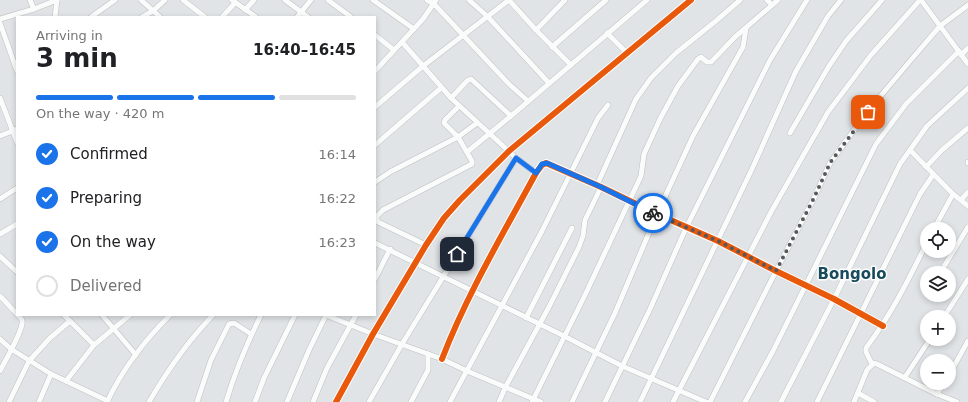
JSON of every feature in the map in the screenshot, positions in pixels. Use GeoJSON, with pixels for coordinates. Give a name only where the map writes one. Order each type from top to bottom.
{"type":"FeatureCollection","features":[{"type":"Feature","properties":{"kind":"street"},"geometry":{"type":"LineString","coordinates":[[30,0],[34,9]]}},
{"type":"Feature","properties":{"kind":"street"},"geometry":{"type":"LineString","coordinates":[[0,19],[34,9],[57,0],[55,16]]}},
{"type":"Feature","properties":{"kind":"street"},"geometry":{"type":"LineString","coordinates":[[91,16],[115,0]]}},
{"type":"Feature","properties":{"kind":"street"},"geometry":{"type":"LineString","coordinates":[[141,0],[159,16]]}},
{"type":"Feature","properties":{"kind":"street"},"geometry":{"type":"LineString","coordinates":[[144,16],[165,0]]}},
{"type":"Feature","properties":{"kind":"street"},"geometry":{"type":"LineString","coordinates":[[183,0],[203,16]]}},
{"type":"Feature","properties":{"kind":"street"},"geometry":{"type":"LineString","coordinates":[[245,10],[254,0]]}},
{"type":"Feature","properties":{"kind":"street"},"geometry":{"type":"LineString","coordinates":[[285,0],[307,16]]}},
{"type":"Feature","properties":{"kind":"street"},"geometry":{"type":"LineString","coordinates":[[298,16],[311,0]]}},
{"type":"Feature","properties":{"kind":"street"},"geometry":{"type":"LineString","coordinates":[[328,0],[350,16]]}},
{"type":"Feature","properties":{"kind":"street"},"geometry":{"type":"LineString","coordinates":[[373,0],[414,29]]}},
{"type":"Feature","properties":{"kind":"street"},"geometry":{"type":"LineString","coordinates":[[427,0],[435,2],[509,84],[528,101]]}},
{"type":"Feature","properties":{"kind":"street"},"geometry":{"type":"LineString","coordinates":[[469,0],[487,16],[549,83]]}},
{"type":"Feature","properties":{"kind":"street"},"geometry":{"type":"LineString","coordinates":[[376,106],[423,66],[509,0],[552,47],[571,65]]}},
{"type":"Feature","properties":{"kind":"street"},"geometry":{"type":"LineString","coordinates":[[536,30],[566,0]]}},
{"type":"Feature","properties":{"kind":"street"},"geometry":{"type":"LineString","coordinates":[[552,47],[606,0]]}},
{"type":"Feature","properties":{"kind":"street"},"geometry":{"type":"LineString","coordinates":[[467,152],[648,0]]}},
{"type":"Feature","properties":{"kind":"street"},"geometry":{"type":"LineString","coordinates":[[336,402],[373,334],[426,245],[444,218],[509,150],[691,0]]}},
{"type":"Feature","properties":{"kind":"street"},"geometry":{"type":"LineString","coordinates":[[499,402],[582,241],[584,220],[636,99],[651,78],[676,53],[740,0]]}},
{"type":"Feature","properties":{"kind":"street"},"geometry":{"type":"LineString","coordinates":[[767,0],[772,5]]}},
{"type":"Feature","properties":{"kind":"street"},"geometry":{"type":"LineString","coordinates":[[533,400],[585,295],[642,172],[643,157],[672,97],[685,76],[699,58],[703,58],[709,63],[711,62],[778,0]]}},
{"type":"Feature","properties":{"kind":"street"},"geometry":{"type":"LineString","coordinates":[[605,402],[650,309],[686,228],[770,60],[807,0]]}},
{"type":"Feature","properties":{"kind":"street"},"geometry":{"type":"LineString","coordinates":[[640,402],[677,322],[752,169],[796,71],[828,16],[841,0]]}},
{"type":"Feature","properties":{"kind":"street"},"geometry":{"type":"LineString","coordinates":[[790,133],[846,40],[882,0]]}},
{"type":"Feature","properties":{"kind":"street"},"geometry":{"type":"LineString","coordinates":[[673,402],[771,212],[834,102],[871,55],[921,0],[968,64]]}},
{"type":"Feature","properties":{"kind":"street"},"geometry":{"type":"LineString","coordinates":[[223,16],[233,1],[254,16]]}},
{"type":"Feature","properties":{"kind":"street"},"geometry":{"type":"LineString","coordinates":[[376,70],[423,19],[435,2]]}},
{"type":"Feature","properties":{"kind":"street"},"geometry":{"type":"LineString","coordinates":[[710,402],[814,198],[830,163],[837,152],[868,112],[940,26],[968,5]]}},
{"type":"Feature","properties":{"kind":"street"},"geometry":{"type":"LineString","coordinates":[[0,23],[16,68]]}},
{"type":"Feature","properties":{"kind":"street"},"geometry":{"type":"LineString","coordinates":[[572,402],[615,313],[657,214],[693,136],[743,47],[746,28]]}},
{"type":"Feature","properties":{"kind":"street"},"geometry":{"type":"LineString","coordinates":[[608,33],[627,53]]}},
{"type":"Feature","properties":{"kind":"street"},"geometry":{"type":"LineString","coordinates":[[376,36],[394,50]]}},
{"type":"Feature","properties":{"kind":"street"},"geometry":{"type":"LineString","coordinates":[[402,42],[441,88],[459,106],[516,158],[536,173]]}},
{"type":"Feature","properties":{"kind":"street"},"geometry":{"type":"LineString","coordinates":[[745,402],[773,351],[876,144],[906,104],[960,53],[968,48]]}},
{"type":"Feature","properties":{"kind":"street"},"geometry":{"type":"LineString","coordinates":[[451,98],[468,80],[471,79],[511,116]]}},
{"type":"Feature","properties":{"kind":"street"},"geometry":{"type":"LineString","coordinates":[[376,144],[441,88]]}},
{"type":"Feature","properties":{"kind":"street"},"geometry":{"type":"LineString","coordinates":[[781,402],[834,299],[900,164],[923,131],[936,116],[968,88]]}},
{"type":"Feature","properties":{"kind":"street"},"geometry":{"type":"LineString","coordinates":[[0,98],[15,130],[0,136]]}},
{"type":"Feature","properties":{"kind":"street"},"geometry":{"type":"LineString","coordinates":[[450,402],[542,231],[569,173],[598,118],[608,105]]}},
{"type":"Feature","properties":{"kind":"street"},"geometry":{"type":"LineString","coordinates":[[426,245],[378,222],[376,219],[377,215],[383,210],[472,164],[472,161],[458,137],[445,125],[444,121],[459,106]]}},
{"type":"Feature","properties":{"kind":"street"},"geometry":{"type":"LineString","coordinates":[[376,181],[396,169],[458,137],[477,123]]}},
{"type":"Feature","properties":{"kind":"street"},"geometry":{"type":"LineString","coordinates":[[926,167],[942,150],[968,128]]}},
{"type":"Feature","properties":{"kind":"street"},"geometry":{"type":"LineString","coordinates":[[910,150],[933,175],[968,206]]}},
{"type":"Feature","properties":{"kind":"street"},"geometry":{"type":"LineString","coordinates":[[369,402],[402,344],[516,158]]}},
{"type":"Feature","properties":{"kind":"street"},"geometry":{"type":"LineString","coordinates":[[442,359],[453,331],[473,290],[536,173],[542,164],[546,163],[599,186],[686,228],[718,241],[834,299],[883,326]]}},
{"type":"Feature","properties":{"kind":"street"},"geometry":{"type":"LineString","coordinates":[[817,402],[920,194],[933,175]]}},
{"type":"Feature","properties":{"kind":"street"},"geometry":{"type":"LineString","coordinates":[[0,199],[16,189]]}},
{"type":"Feature","properties":{"kind":"street"},"geometry":{"type":"LineString","coordinates":[[961,200],[968,192]]}},
{"type":"Feature","properties":{"kind":"street"},"geometry":{"type":"LineString","coordinates":[[938,222],[953,194]]}},
{"type":"Feature","properties":{"kind":"street"},"geometry":{"type":"LineString","coordinates":[[0,234],[16,225]]}},
{"type":"Feature","properties":{"kind":"street"},"geometry":{"type":"LineString","coordinates":[[944,266],[968,227]]}},
{"type":"Feature","properties":{"kind":"street"},"geometry":{"type":"LineString","coordinates":[[526,318],[572,228]]}},
{"type":"Feature","properties":{"kind":"street"},"geometry":{"type":"LineString","coordinates":[[376,243],[390,249],[443,277],[473,290],[622,366],[706,402]]}},
{"type":"Feature","properties":{"kind":"street"},"geometry":{"type":"LineString","coordinates":[[376,277],[390,249]]}},
{"type":"Feature","properties":{"kind":"street"},"geometry":{"type":"LineString","coordinates":[[0,256],[16,271]]}},
{"type":"Feature","properties":{"kind":"street"},"geometry":{"type":"LineString","coordinates":[[872,364],[866,352],[866,348],[883,326],[904,290],[920,257]]}},
{"type":"Feature","properties":{"kind":"street"},"geometry":{"type":"LineString","coordinates":[[948,310],[968,278]]}},
{"type":"Feature","properties":{"kind":"street"},"geometry":{"type":"LineString","coordinates":[[0,296],[16,312]]}},
{"type":"Feature","properties":{"kind":"street"},"geometry":{"type":"LineString","coordinates":[[0,371],[19,334],[22,324],[22,320],[19,316]]}},
{"type":"Feature","properties":{"kind":"street"},"geometry":{"type":"LineString","coordinates":[[65,316],[94,345]]}},
{"type":"Feature","properties":{"kind":"street"},"geometry":{"type":"LineString","coordinates":[[103,316],[136,355]]}},
{"type":"Feature","properties":{"kind":"street"},"geometry":{"type":"LineString","coordinates":[[66,381],[94,345],[129,316]]}},
{"type":"Feature","properties":{"kind":"street"},"geometry":{"type":"LineString","coordinates":[[0,339],[11,349],[51,374],[108,402],[113,391],[136,355],[156,328],[169,316]]}},
{"type":"Feature","properties":{"kind":"street"},"geometry":{"type":"LineString","coordinates":[[149,402],[182,351],[194,335],[212,316]]}},
{"type":"Feature","properties":{"kind":"street"},"geometry":{"type":"LineString","coordinates":[[226,402],[234,377],[261,316]]}},
{"type":"Feature","properties":{"kind":"street"},"geometry":{"type":"LineString","coordinates":[[255,402],[264,378],[295,316]]}},
{"type":"Feature","properties":{"kind":"street"},"geometry":{"type":"LineString","coordinates":[[287,402],[326,316]]}},
{"type":"Feature","properties":{"kind":"street"},"geometry":{"type":"LineString","coordinates":[[328,316],[442,359],[467,371],[506,386],[533,400],[542,402]]}},
{"type":"Feature","properties":{"kind":"street"},"geometry":{"type":"LineString","coordinates":[[313,402],[327,368],[356,316]]}},
{"type":"Feature","properties":{"kind":"street"},"geometry":{"type":"LineString","coordinates":[[10,402],[29,361],[50,338],[70,321]]}},
{"type":"Feature","properties":{"kind":"street"},"geometry":{"type":"LineString","coordinates":[[197,402],[211,360],[229,324],[234,323],[252,334]]}},
{"type":"Feature","properties":{"kind":"street"},"geometry":{"type":"LineString","coordinates":[[956,362],[968,341]]}},
{"type":"Feature","properties":{"kind":"street"},"geometry":{"type":"LineString","coordinates":[[904,377],[925,346]]}},
{"type":"Feature","properties":{"kind":"street"},"geometry":{"type":"LineString","coordinates":[[411,402],[428,370],[428,354]]}},
{"type":"Feature","properties":{"kind":"street"},"geometry":{"type":"LineString","coordinates":[[872,364],[877,364],[937,394],[957,402]]}},
{"type":"Feature","properties":{"kind":"street"},"geometry":{"type":"LineString","coordinates":[[854,402],[867,370],[872,364]]}},
{"type":"Feature","properties":{"kind":"street"},"geometry":{"type":"LineString","coordinates":[[39,402],[51,374]]}},
{"type":"Feature","properties":{"kind":"street"},"geometry":{"type":"LineString","coordinates":[[937,394],[940,390]]}},
{"type":"Feature","properties":{"kind":"street"},"geometry":{"type":"LineString","coordinates":[[858,393],[874,402]]}},
{"type":"Feature","properties":{"kind":"cycle path"},"geometry":{"type":"LineString","coordinates":[[336,402],[373,334],[426,245],[444,218],[509,151],[691,0]]}},
{"type":"Feature","properties":{"kind":"cycle path"},"geometry":{"type":"LineString","coordinates":[[442,359],[486,264],[536,173],[542,165],[546,163],[718,241],[834,299],[883,326]]}},
{"type":"Feature","properties":{"kind":"way so far"},"geometry":{"type":"LineString","coordinates":[[653,213],[718,241],[776,271],[814,198],[830,163],[868,112]]}},
{"type":"Feature","properties":{"kind":"district","name":"Bongolo"},"geometry":{"type":"Point","coordinates":[852,274]}},
{"type":"Feature","properties":{"kind":"route"},"geometry":{"type":"LineString","coordinates":[[457,254],[516,158],[536,173],[542,164],[547,163],[601,187],[653,213]]}}]}
